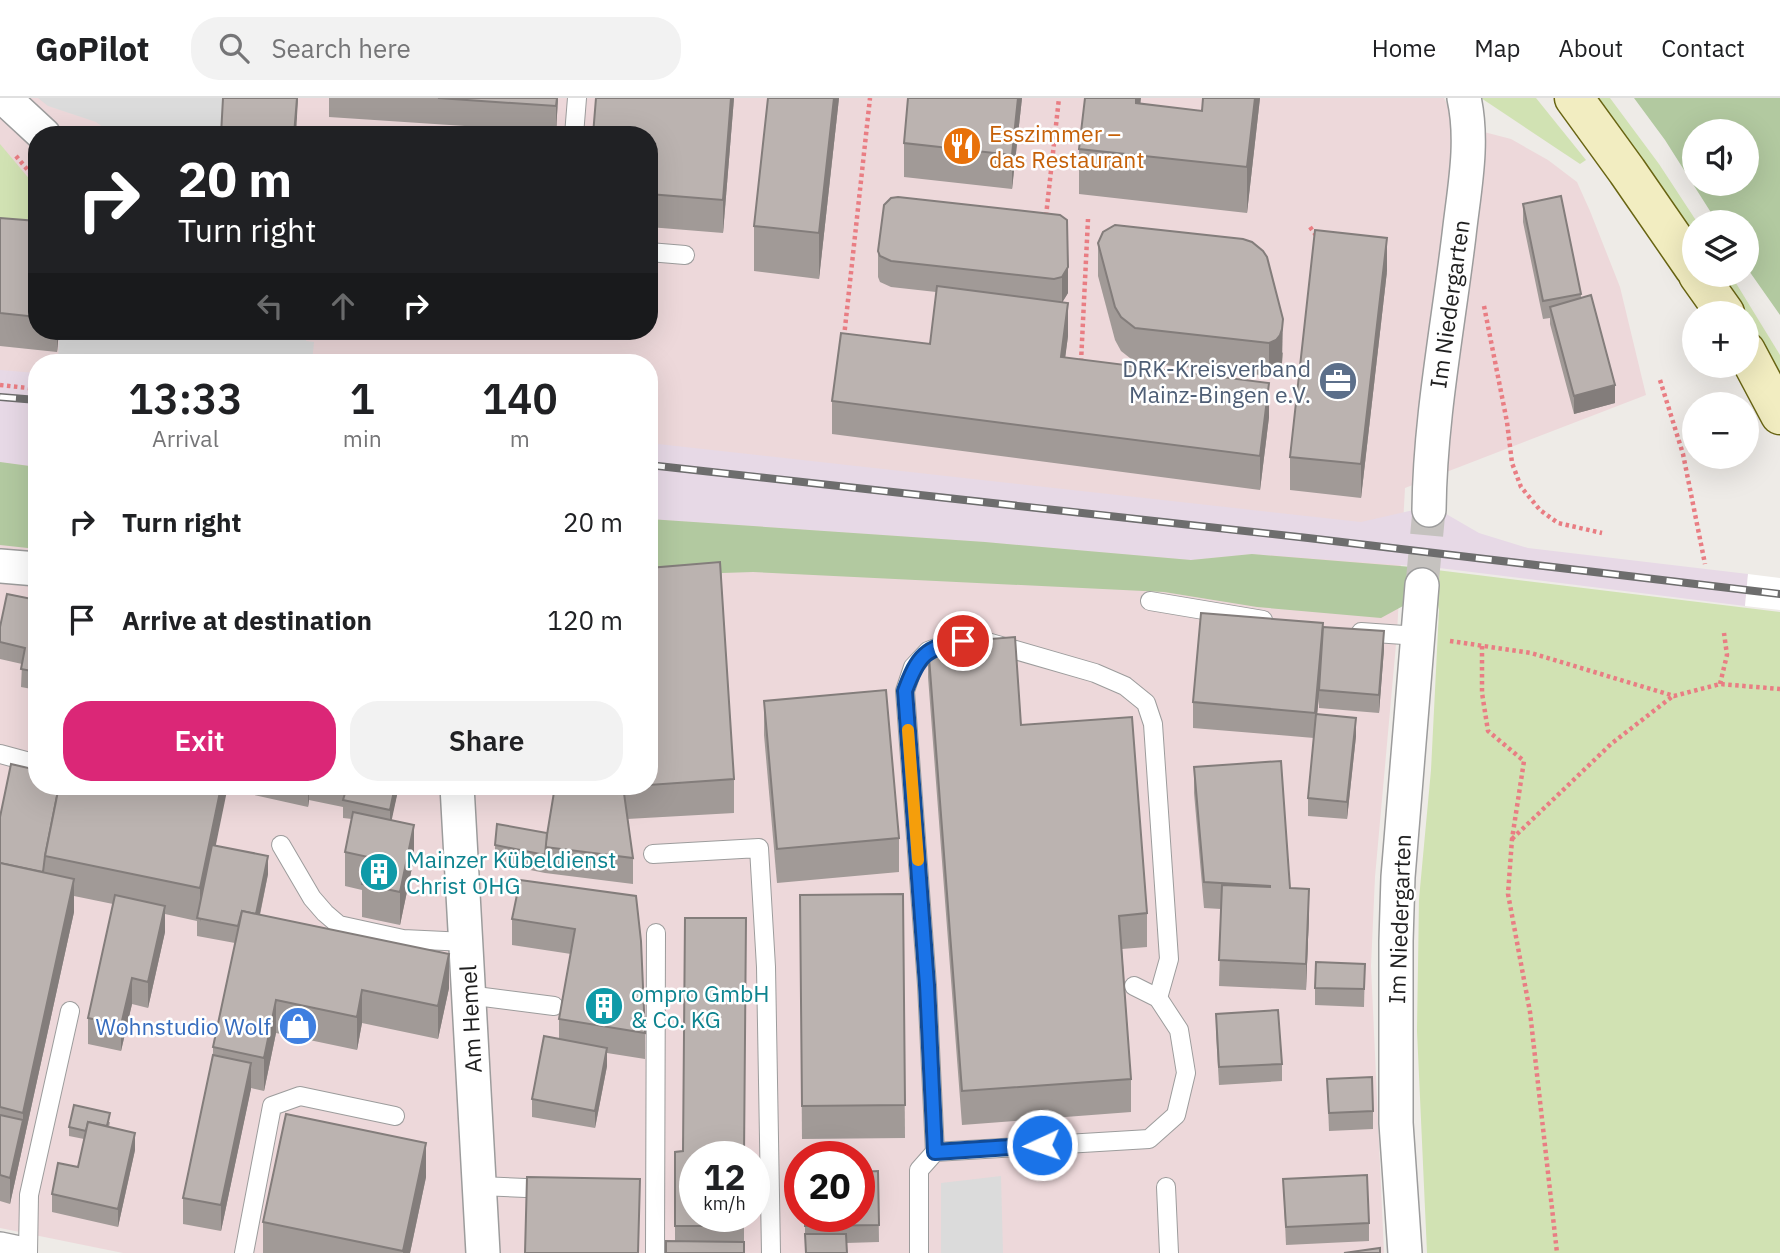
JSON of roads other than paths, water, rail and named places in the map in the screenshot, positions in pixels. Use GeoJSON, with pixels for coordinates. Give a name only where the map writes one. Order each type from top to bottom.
{"type":"FeatureCollection","features":[{"type":"Feature","properties":{"kind":"main road"},"geometry":{"type":"LineString","coordinates":[[1574,98],[1682,251]]}},
{"type":"Feature","properties":{"kind":"main road"},"geometry":{"type":"LineString","coordinates":[[1759,375],[1780,415]]}},
{"type":"Feature","properties":{"kind":"street","name":"Im Niedergarten"},"geometry":{"type":"LineString","coordinates":[[1429,510],[1430,465],[1438,382],[1468,159],[1468,114],[1464,98]]}},
{"type":"Feature","properties":{"kind":"street"},"geometry":{"type":"LineString","coordinates":[[10,104],[34,126]]}},
{"type":"Feature","properties":{"kind":"street"},"geometry":{"type":"LineString","coordinates":[[0,566],[28,568]]}},
{"type":"Feature","properties":{"kind":"street","name":"Im Niedergarten"},"geometry":{"type":"LineString","coordinates":[[1405,1253],[1396,1123],[1396,940],[1398,877],[1422,585]]}},
{"type":"Feature","properties":{"kind":"street","name":"Am Hemel"},"geometry":{"type":"LineString","coordinates":[[458,795],[483,1253]]}},
{"type":"Feature","properties":{"kind":"street"},"geometry":{"type":"LineString","coordinates":[[0,1249],[19,1253]]}},
{"type":"Feature","properties":{"kind":"lane"},"geometry":{"type":"LineString","coordinates":[[575,126],[577,98]]}},
{"type":"Feature","properties":{"kind":"lane"},"geometry":{"type":"LineString","coordinates":[[658,253],[685,255]]}},
{"type":"Feature","properties":{"kind":"lane"},"geometry":{"type":"LineString","coordinates":[[1150,601],[1278,622]]}},
{"type":"Feature","properties":{"kind":"lane"},"geometry":{"type":"LineString","coordinates":[[1342,630],[1418,636]]}},
{"type":"Feature","properties":{"kind":"lane"},"geometry":{"type":"LineString","coordinates":[[919,1253],[919,1170],[935,1152],[927,985],[905,691],[914,667],[928,651],[949,643],[976,639],[1096,673],[1125,686],[1146,703],[1153,724],[1169,959],[1158,998]]}},
{"type":"Feature","properties":{"kind":"lane"},"geometry":{"type":"LineString","coordinates":[[0,754],[28,762]]}},
{"type":"Feature","properties":{"kind":"lane"},"geometry":{"type":"LineString","coordinates":[[281,845],[312,898],[325,914],[339,925],[403,939],[466,942]]}},
{"type":"Feature","properties":{"kind":"lane"},"geometry":{"type":"LineString","coordinates":[[653,854],[759,848],[765,967],[771,1253]]}},
{"type":"Feature","properties":{"kind":"lane"},"geometry":{"type":"LineString","coordinates":[[654,1253],[656,933]]}},
{"type":"Feature","properties":{"kind":"lane"},"geometry":{"type":"LineString","coordinates":[[935,1152],[1149,1139],[1176,1115],[1186,1073],[1179,1030],[1158,998],[1135,986]]}},
{"type":"Feature","properties":{"kind":"lane"},"geometry":{"type":"LineString","coordinates":[[468,995],[554,1006]]}},
{"type":"Feature","properties":{"kind":"lane"},"geometry":{"type":"LineString","coordinates":[[28,1253],[29,1195],[70,1011]]}},
{"type":"Feature","properties":{"kind":"lane"},"geometry":{"type":"LineString","coordinates":[[244,1253],[272,1106],[300,1096],[395,1115]]}},
{"type":"Feature","properties":{"kind":"lane"},"geometry":{"type":"LineString","coordinates":[[479,1186],[569,1189]]}},
{"type":"Feature","properties":{"kind":"lane"},"geometry":{"type":"LineString","coordinates":[[1167,1187],[1169,1253]]}},
{"type":"Feature","properties":{"kind":"tunnel"},"geometry":{"type":"LineString","coordinates":[[1422,585],[1429,510]]}},
{"type":"Feature","properties":{"kind":"railway"},"geometry":{"type":"LineString","coordinates":[[0,397],[28,399]]}},
{"type":"Feature","properties":{"kind":"railway"},"geometry":{"type":"LineString","coordinates":[[658,466],[1308,538],[1780,594]]}},
{"type":"Feature","properties":{"kind":"place","name":"Esszimmer – das Restaurant"},"geometry":{"type":"Point","coordinates":[962,146]}},
{"type":"Feature","properties":{"kind":"place","name":"DRK-Kreisverband Mainz-Bingen e.V."},"geometry":{"type":"Point","coordinates":[1338,381]}},
{"type":"Feature","properties":{"kind":"place","name":"Mainzer Kübeldienst Christ OHG"},"geometry":{"type":"Point","coordinates":[379,872]}},
{"type":"Feature","properties":{"kind":"place","name":"ompro GmbH & Co. KG"},"geometry":{"type":"Point","coordinates":[604,1006]}},
{"type":"Feature","properties":{"kind":"place","name":"Wohnstudio Wolf"},"geometry":{"type":"Point","coordinates":[298,1026]}}]}
